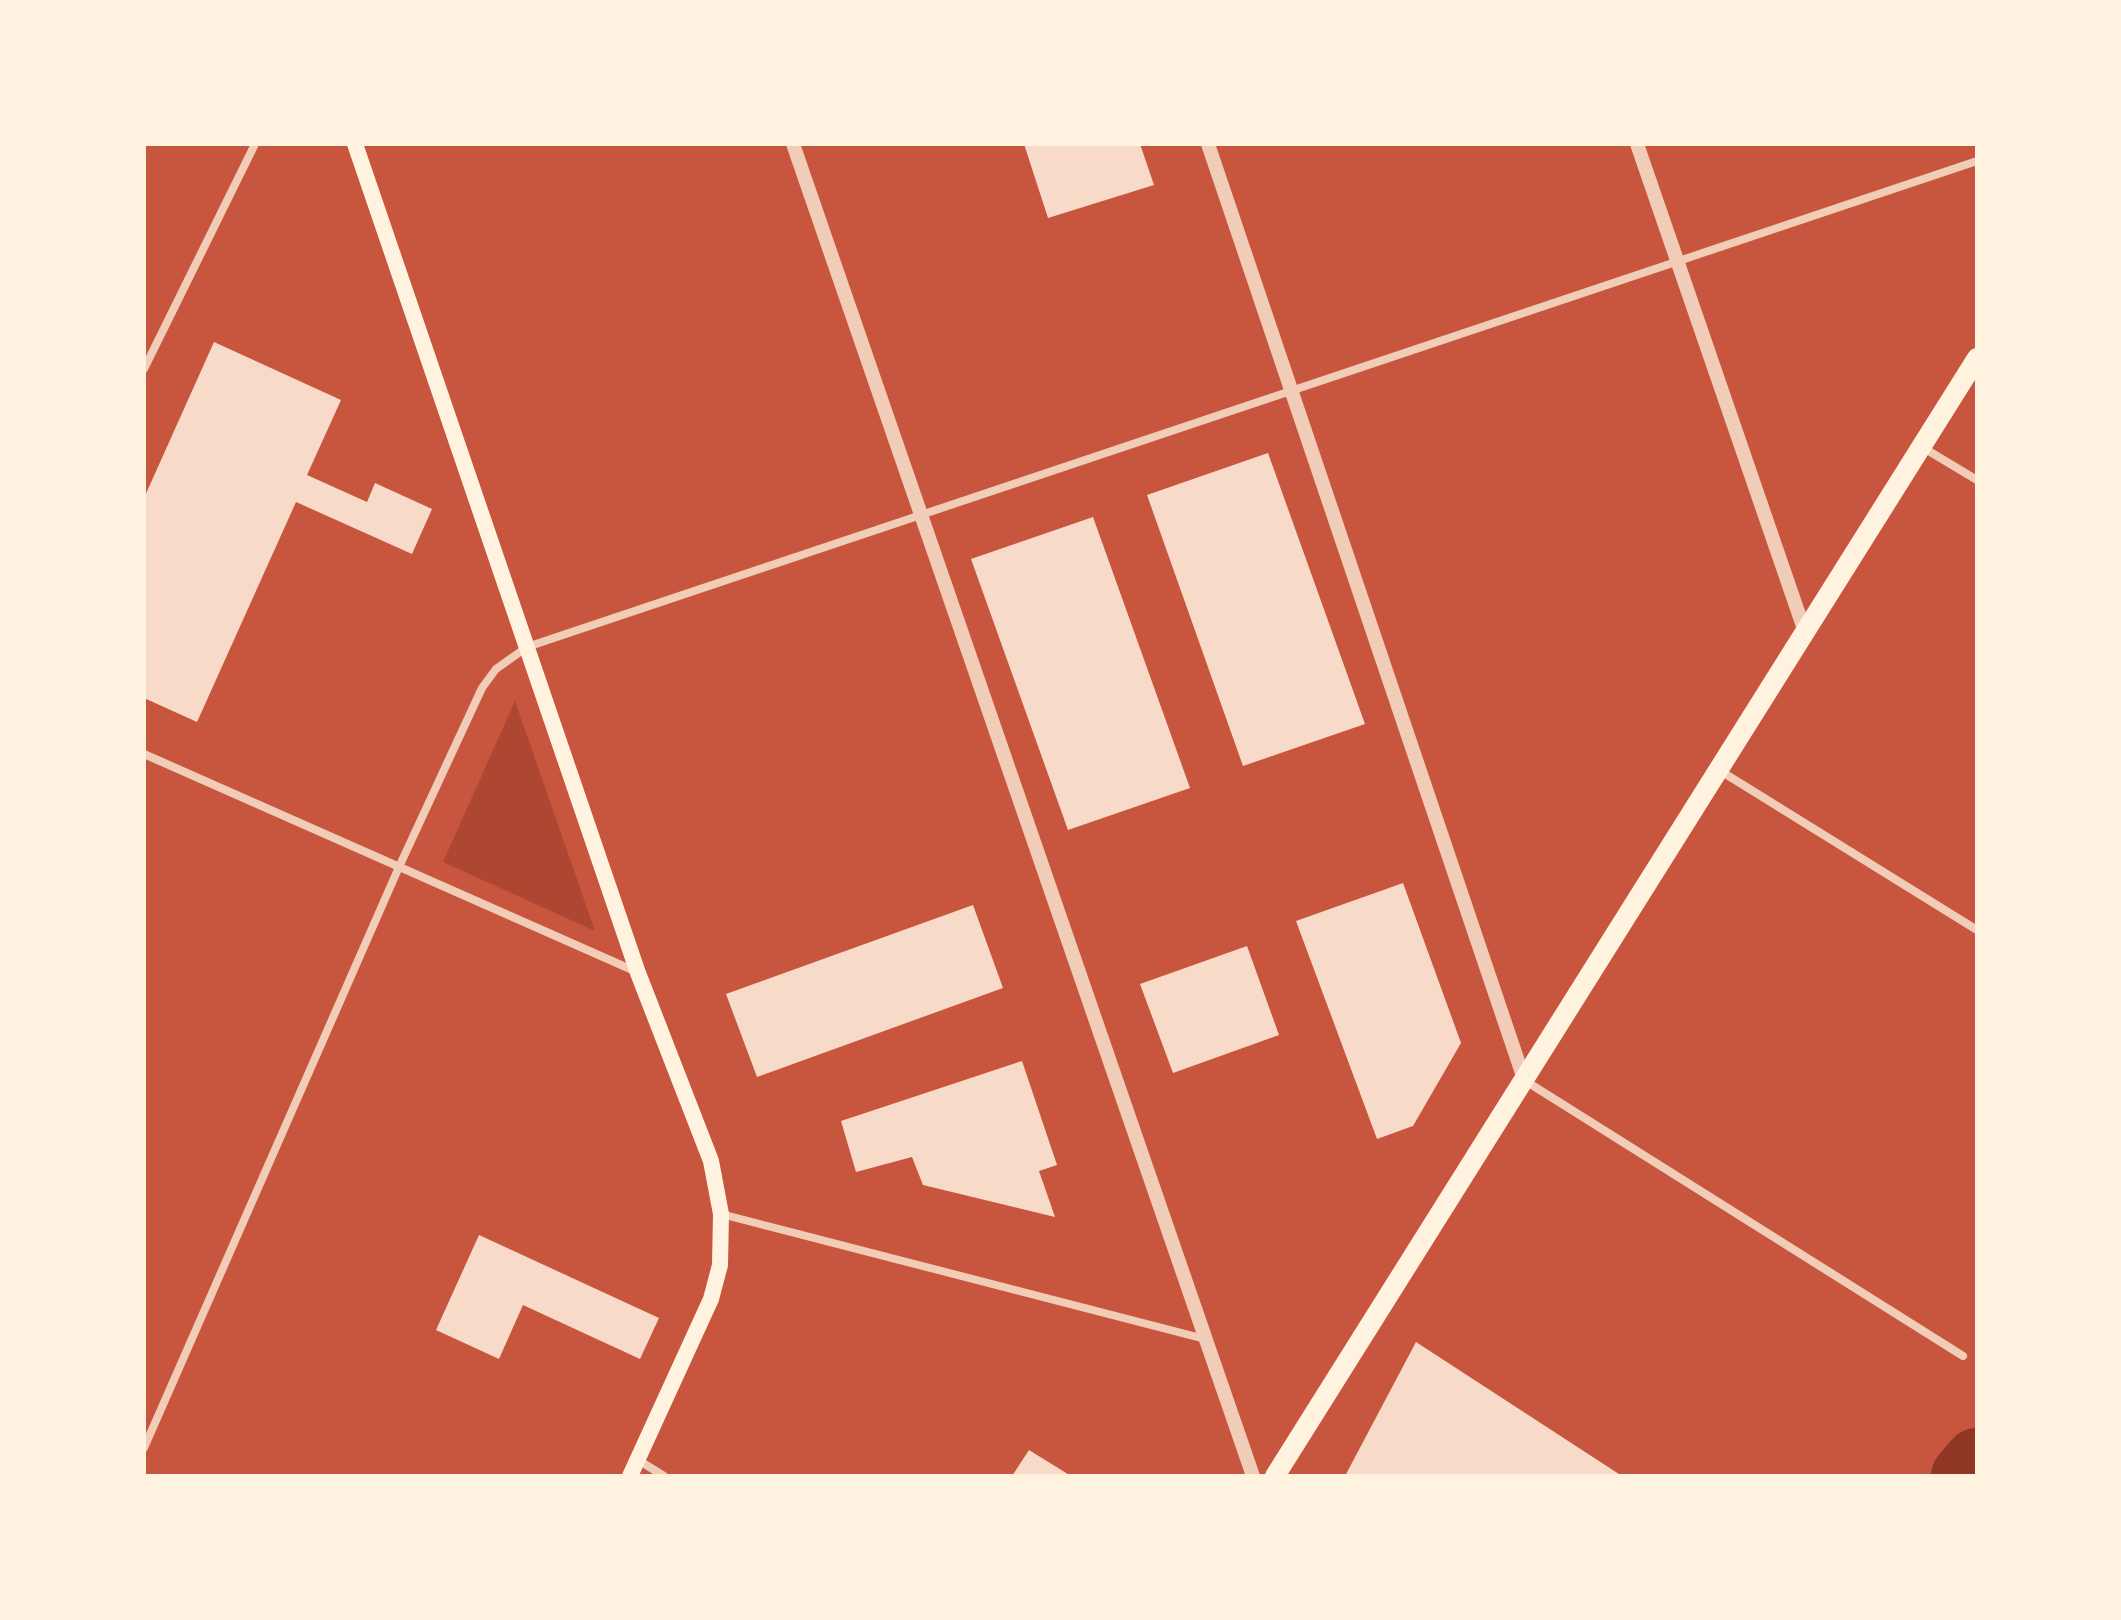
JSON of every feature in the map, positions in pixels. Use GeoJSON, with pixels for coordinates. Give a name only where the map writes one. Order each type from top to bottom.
{"type":"FeatureCollection","features":[{"type":"Feature","properties":{"kind":"main road"},"geometry":{"type":"LineString","coordinates":[[355,144],[638,973],[711,1161],[721,1214],[720,1265],[711,1299],[630,1476]]}},
{"type":"Feature","properties":{"kind":"main road"},"geometry":{"type":"LineString","coordinates":[[1275,1476],[1977,358]]}},
{"type":"Feature","properties":{"kind":"street"},"geometry":{"type":"LineString","coordinates":[[144,369],[255,144]]}},
{"type":"Feature","properties":{"kind":"street"},"geometry":{"type":"LineString","coordinates":[[793,144],[1253,1476]]}},
{"type":"Feature","properties":{"kind":"street"},"geometry":{"type":"LineString","coordinates":[[1208,144],[1524,1079],[1963,1356]]}},
{"type":"Feature","properties":{"kind":"street"},"geometry":{"type":"LineString","coordinates":[[1637,144],[1805,632]]}},
{"type":"Feature","properties":{"kind":"street"},"geometry":{"type":"LineString","coordinates":[[144,1448],[399,867],[482,688],[496,669],[527,647],[1977,161]]}},
{"type":"Feature","properties":{"kind":"street"},"geometry":{"type":"LineString","coordinates":[[1921,446],[1977,480]]}},
{"type":"Feature","properties":{"kind":"street"},"geometry":{"type":"LineString","coordinates":[[144,754],[638,973]]}},
{"type":"Feature","properties":{"kind":"street"},"geometry":{"type":"LineString","coordinates":[[1718,770],[1977,930]]}},
{"type":"Feature","properties":{"kind":"street"},"geometry":{"type":"LineString","coordinates":[[721,1214],[1206,1339]]}},
{"type":"Feature","properties":{"kind":"street"},"geometry":{"type":"LineString","coordinates":[[638,1460],[664,1476]]}},
{"type":"Feature","properties":{"kind":"shaded area"},"geometry":{"type":"Polygon","coordinates":[[[515,701],[595,931],[443,862],[515,701]]]}},
{"type":"Feature","properties":{"kind":"building"},"geometry":{"type":"Polygon","coordinates":[[[1024,144],[1140,144],[1154,185],[1048,218],[1024,144]]]}},
{"type":"Feature","properties":{"kind":"building"},"geometry":{"type":"Polygon","coordinates":[[[214,342],[341,400],[307,475],[367,502],[375,483],[432,509],[412,554],[296,502],[197,722],[144,698],[144,498],[214,342]]]}},
{"type":"Feature","properties":{"kind":"building"},"geometry":{"type":"Polygon","coordinates":[[[1268,453],[1365,724],[1243,766],[1147,495],[1268,453]]]}},
{"type":"Feature","properties":{"kind":"building"},"geometry":{"type":"Polygon","coordinates":[[[1093,517],[1190,788],[1068,830],[971,559],[1093,517]]]}},
{"type":"Feature","properties":{"kind":"building"},"geometry":{"type":"Polygon","coordinates":[[[1403,883],[1461,1043],[1413,1126],[1377,1139],[1296,921],[1403,883]]]}},
{"type":"Feature","properties":{"kind":"building"},"geometry":{"type":"Polygon","coordinates":[[[973,905],[1003,988],[757,1077],[726,994],[973,905]]]}},
{"type":"Feature","properties":{"kind":"building"},"geometry":{"type":"Polygon","coordinates":[[[1247,946],[1279,1035],[1173,1073],[1140,984],[1247,946]]]}},
{"type":"Feature","properties":{"kind":"building"},"geometry":{"type":"Polygon","coordinates":[[[1022,1061],[1057,1165],[1039,1171],[1055,1217],[923,1185],[912,1157],[856,1172],[841,1121],[1022,1061]]]}},
{"type":"Feature","properties":{"kind":"building"},"geometry":{"type":"Polygon","coordinates":[[[479,1235],[659,1318],[640,1359],[523,1305],[499,1359],[436,1330],[479,1235]]]}},
{"type":"Feature","properties":{"kind":"building"},"geometry":{"type":"Polygon","coordinates":[[[1416,1342],[1622,1476],[1345,1476],[1416,1342]]]}},
{"type":"Feature","properties":{"kind":"building"},"geometry":{"type":"Polygon","coordinates":[[[1029,1450],[1071,1476],[1012,1476],[1029,1450]]]}},
{"type":"Feature","properties":{"kind":"waterway"},"geometry":{"type":"LineString","coordinates":[[1964,1476],[1977,1461]]}}]}
